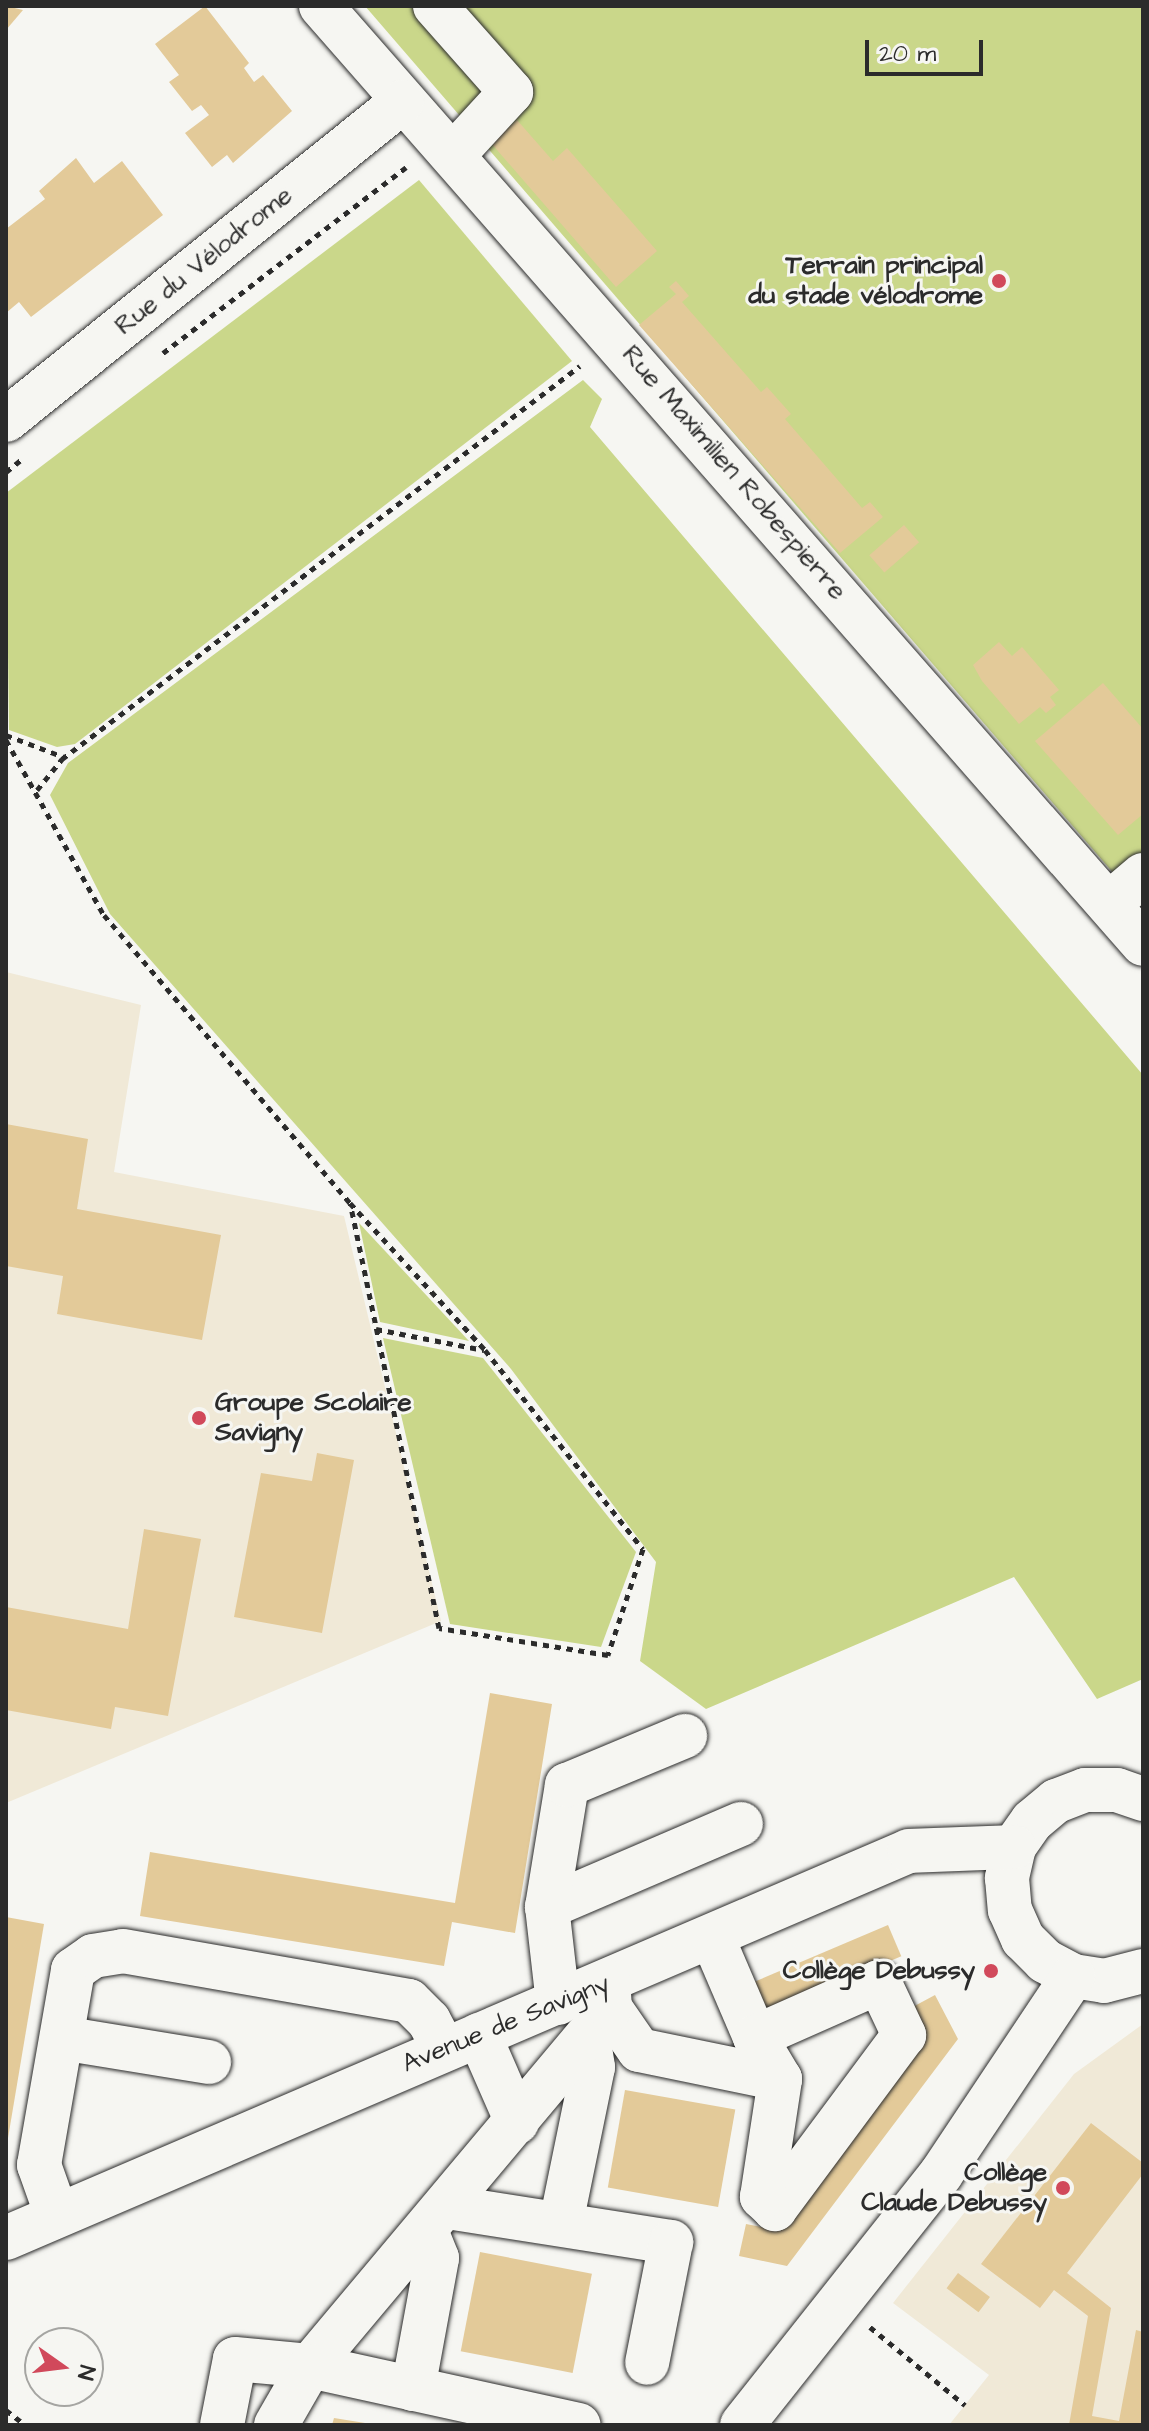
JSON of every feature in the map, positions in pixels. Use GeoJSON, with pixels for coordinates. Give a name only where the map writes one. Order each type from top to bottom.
{"type":"FeatureCollection","features":[{"type":"Feature","properties":{"kind":"street","name":"Rue Maximilien Robespierre"},"geometry":{"type":"LineString","coordinates":[[321,6],[402,102],[616,338],[1127,889],[1143,944]]}},
{"type":"Feature","properties":{"kind":"street"},"geometry":{"type":"LineString","coordinates":[[435,6],[511,92],[446,149]]}},
{"type":"Feature","properties":{"kind":"street","name":"Rue du Vélodrome"},"geometry":{"type":"LineString","coordinates":[[18,436],[402,102]]}},
{"type":"Feature","properties":{"kind":"street"},"geometry":{"type":"LineString","coordinates":[[558,2003],[547,1907],[567,1785],[685,1736]]}},
{"type":"Feature","properties":{"kind":"street"},"geometry":{"type":"LineString","coordinates":[[1143,1799],[1117,1790],[1085,1790],[1056,1801],[1032,1821],[1014,1847],[1007,1878],[1010,1910],[1023,1939],[1045,1961],[1073,1976],[1104,1981],[1143,1971]]}},
{"type":"Feature","properties":{"kind":"street"},"geometry":{"type":"LineString","coordinates":[[547,1907],[741,1824]]}},
{"type":"Feature","properties":{"kind":"street","name":"Avenue de Savigny"},"geometry":{"type":"LineString","coordinates":[[6,2238],[56,2213],[558,2003],[602,2008],[713,1939],[909,1851],[1014,1847]]}},
{"type":"Feature","properties":{"kind":"street"},"geometry":{"type":"LineString","coordinates":[[713,1939],[755,2037],[780,2079],[762,2197],[775,2209],[904,2035],[879,1982],[755,2037]]}},
{"type":"Feature","properties":{"kind":"street"},"geometry":{"type":"LineString","coordinates":[[56,2213],[39,2165],[73,1970],[93,1956],[123,1951],[409,2001],[429,2021],[461,2042],[517,2122]]}},
{"type":"Feature","properties":{"kind":"street"},"geometry":{"type":"LineString","coordinates":[[742,2425],[842,2305],[941,2174],[1073,1976]]}},
{"type":"Feature","properties":{"kind":"street"},"geometry":{"type":"LineString","coordinates":[[602,2008],[639,2050],[780,2079]]}},
{"type":"Feature","properties":{"kind":"street"},"geometry":{"type":"LineString","coordinates":[[276,2425],[310,2366],[517,2122],[602,2008]]}},
{"type":"Feature","properties":{"kind":"street"},"geometry":{"type":"LineString","coordinates":[[561,2223],[602,2008]]}},
{"type":"Feature","properties":{"kind":"street"},"geometry":{"type":"LineString","coordinates":[[62,2038],[209,2062]]}},
{"type":"Feature","properties":{"kind":"street"},"geometry":{"type":"LineString","coordinates":[[437,2219],[561,2223],[671,2242],[647,2363]]}},
{"type":"Feature","properties":{"kind":"street"},"geometry":{"type":"LineString","coordinates":[[413,2389],[437,2258],[437,2219]]}},
{"type":"Feature","properties":{"kind":"street"},"geometry":{"type":"LineString","coordinates":[[222,2425],[235,2359],[310,2366],[579,2425]]}},
{"type":"Feature","properties":{"kind":"path"},"geometry":{"type":"LineString","coordinates":[[155,359],[446,149]]}},
{"type":"Feature","properties":{"kind":"path"},"geometry":{"type":"LineString","coordinates":[[37,790],[65,757],[616,338]]}},
{"type":"Feature","properties":{"kind":"path"},"geometry":{"type":"LineString","coordinates":[[6,472],[18,436]]}},
{"type":"Feature","properties":{"kind":"path"},"geometry":{"type":"LineString","coordinates":[[6,738],[65,757]]}},
{"type":"Feature","properties":{"kind":"path"},"geometry":{"type":"LineString","coordinates":[[6,738],[104,915],[350,1203],[485,1350],[643,1549],[608,1655],[439,1628],[350,1203]]}},
{"type":"Feature","properties":{"kind":"path"},"geometry":{"type":"LineString","coordinates":[[376,1329],[485,1350]]}},
{"type":"Feature","properties":{"kind":"path"},"geometry":{"type":"LineString","coordinates":[[842,2305],[965,2405]]}},
{"type":"Feature","properties":{"kind":"path"},"geometry":{"type":"LineString","coordinates":[[6,2410],[25,2425]]}},
{"type":"Feature","properties":{"kind":"shaded area","name":"Groupe Scolaire Savigny"},"geometry":{"type":"Polygon","coordinates":[[[6,972],[141,1005],[114,1172],[344,1216],[441,1621],[6,1803],[6,972]]]}},
{"type":"Feature","properties":{"kind":"shaded area","name":"Collège Claude Debussy"},"geometry":{"type":"Polygon","coordinates":[[[1143,2024],[1143,2425],[949,2425],[989,2375],[893,2303],[1074,2074],[1143,2024]]]}},
{"type":"Feature","properties":{"kind":"green space"},"geometry":{"type":"Polygon","coordinates":[[[365,6],[1143,6],[1143,908],[1127,889],[365,6]]]}},
{"type":"Feature","properties":{"kind":"green space"},"geometry":{"type":"Polygon","coordinates":[[[419,180],[572,361],[75,744],[57,747],[9,730],[6,493],[419,180]]]}},
{"type":"Feature","properties":{"kind":"green space"},"geometry":{"type":"Polygon","coordinates":[[[583,380],[602,399],[590,427],[1143,1075],[1143,1679],[1097,1699],[1014,1577],[706,1709],[640,1661],[656,1562],[511,1369],[110,914],[50,795],[68,763],[583,380]]]}},
{"type":"Feature","properties":{"kind":"green space"},"geometry":{"type":"Polygon","coordinates":[[[359,1223],[469,1341],[380,1322],[359,1223]]]}},
{"type":"Feature","properties":{"kind":"green space"},"geometry":{"type":"Polygon","coordinates":[[[383,1338],[483,1358],[636,1552],[601,1647],[450,1624],[383,1338]]]}},
{"type":"Feature","properties":{"kind":"building"},"geometry":{"type":"Polygon","coordinates":[[[6,6],[23,10],[6,30],[6,6]]]}},
{"type":"Feature","properties":{"kind":"building"},"geometry":{"type":"Polygon","coordinates":[[[205,6],[249,63],[244,68],[254,82],[263,75],[292,111],[233,163],[227,155],[212,167],[185,133],[209,115],[201,105],[192,111],[169,82],[179,75],[155,44],[205,6]]]}},
{"type":"Feature","properties":{"kind":"building"},"geometry":{"type":"Polygon","coordinates":[[[517,120],[553,161],[567,148],[657,251],[616,287],[491,143],[517,120]]]}},
{"type":"Feature","properties":{"kind":"building"},"geometry":{"type":"Polygon","coordinates":[[[76,158],[94,183],[122,161],[163,215],[31,317],[19,302],[6,313],[6,229],[45,199],[39,191],[76,158]]]}},
{"type":"Feature","properties":{"kind":"building"},"geometry":{"type":"Polygon","coordinates":[[[676,281],[689,296],[682,302],[761,392],[767,387],[791,414],[785,419],[862,508],[870,502],[883,517],[840,553],[639,325],[676,294],[669,287],[676,281]]]}},
{"type":"Feature","properties":{"kind":"building"},"geometry":{"type":"Polygon","coordinates":[[[904,525],[919,542],[884,573],[869,555],[904,525]]]}},
{"type":"Feature","properties":{"kind":"building"},"geometry":{"type":"Polygon","coordinates":[[[999,642],[1012,656],[1022,647],[1059,690],[1050,697],[1056,705],[1046,713],[1040,707],[1019,724],[982,681],[973,665],[999,642]]]}},
{"type":"Feature","properties":{"kind":"building"},"geometry":{"type":"Polygon","coordinates":[[[1103,683],[1143,729],[1143,814],[1118,835],[1035,741],[1103,683]]]}},
{"type":"Feature","properties":{"kind":"building"},"geometry":{"type":"Polygon","coordinates":[[[6,1124],[88,1139],[77,1209],[221,1235],[202,1340],[57,1314],[63,1276],[6,1266],[6,1124]]]}},
{"type":"Feature","properties":{"kind":"building"},"geometry":{"type":"Polygon","coordinates":[[[317,1453],[354,1460],[322,1633],[234,1617],[261,1473],[312,1481],[317,1453]]]}},
{"type":"Feature","properties":{"kind":"building"},"geometry":{"type":"Polygon","coordinates":[[[144,1529],[201,1539],[168,1716],[115,1707],[111,1729],[6,1710],[6,1607],[128,1629],[144,1529]]]}},
{"type":"Feature","properties":{"kind":"building"},"geometry":{"type":"Polygon","coordinates":[[[490,1693],[552,1704],[515,1933],[452,1922],[444,1966],[140,1916],[150,1852],[455,1903],[490,1693]]]}},
{"type":"Feature","properties":{"kind":"building"},"geometry":{"type":"Polygon","coordinates":[[[6,1917],[44,1924],[8,2138],[6,2138],[6,1917]]]}},
{"type":"Feature","properties":{"kind":"building"},"geometry":{"type":"Polygon","coordinates":[[[888,1925],[901,1956],[753,2019],[740,1988],[888,1925]]]}},
{"type":"Feature","properties":{"kind":"building"},"geometry":{"type":"Polygon","coordinates":[[[935,1995],[958,2039],[787,2266],[739,2256],[746,2224],[776,2230],[921,2037],[907,2010],[935,1995]]]}},
{"type":"Feature","properties":{"kind":"building"},"geometry":{"type":"Polygon","coordinates":[[[625,2090],[735,2109],[718,2207],[608,2187],[625,2090]]]}},
{"type":"Feature","properties":{"kind":"building"},"geometry":{"type":"Polygon","coordinates":[[[1091,2123],[1143,2163],[1143,2174],[1067,2273],[1111,2308],[1092,2416],[1119,2421],[1136,2330],[1143,2332],[1143,2425],[1069,2425],[1088,2316],[1054,2290],[1040,2308],[981,2264],[1091,2123]]]}},
{"type":"Feature","properties":{"kind":"building"},"geometry":{"type":"Polygon","coordinates":[[[480,2252],[592,2274],[573,2373],[461,2351],[480,2252]]]}},
{"type":"Feature","properties":{"kind":"building"},"geometry":{"type":"Polygon","coordinates":[[[958,2273],[990,2297],[979,2312],[947,2288],[958,2273]]]}},
{"type":"Feature","properties":{"kind":"building"},"geometry":{"type":"Polygon","coordinates":[[[334,2418],[365,2423],[365,2425],[332,2425],[334,2418]]]}},
{"type":"Feature","properties":{"kind":"place","name":"Terrain principal du stade vélodrome"},"geometry":{"type":"Point","coordinates":[999,281]}},
{"type":"Feature","properties":{"kind":"place","name":"Groupe Scolaire Savigny"},"geometry":{"type":"Point","coordinates":[199,1418]}},
{"type":"Feature","properties":{"kind":"place","name":"Collège Debussy"},"geometry":{"type":"Point","coordinates":[991,1971]}},
{"type":"Feature","properties":{"kind":"place","name":"Collège Claude Debussy"},"geometry":{"type":"Point","coordinates":[1063,2188]}}]}
